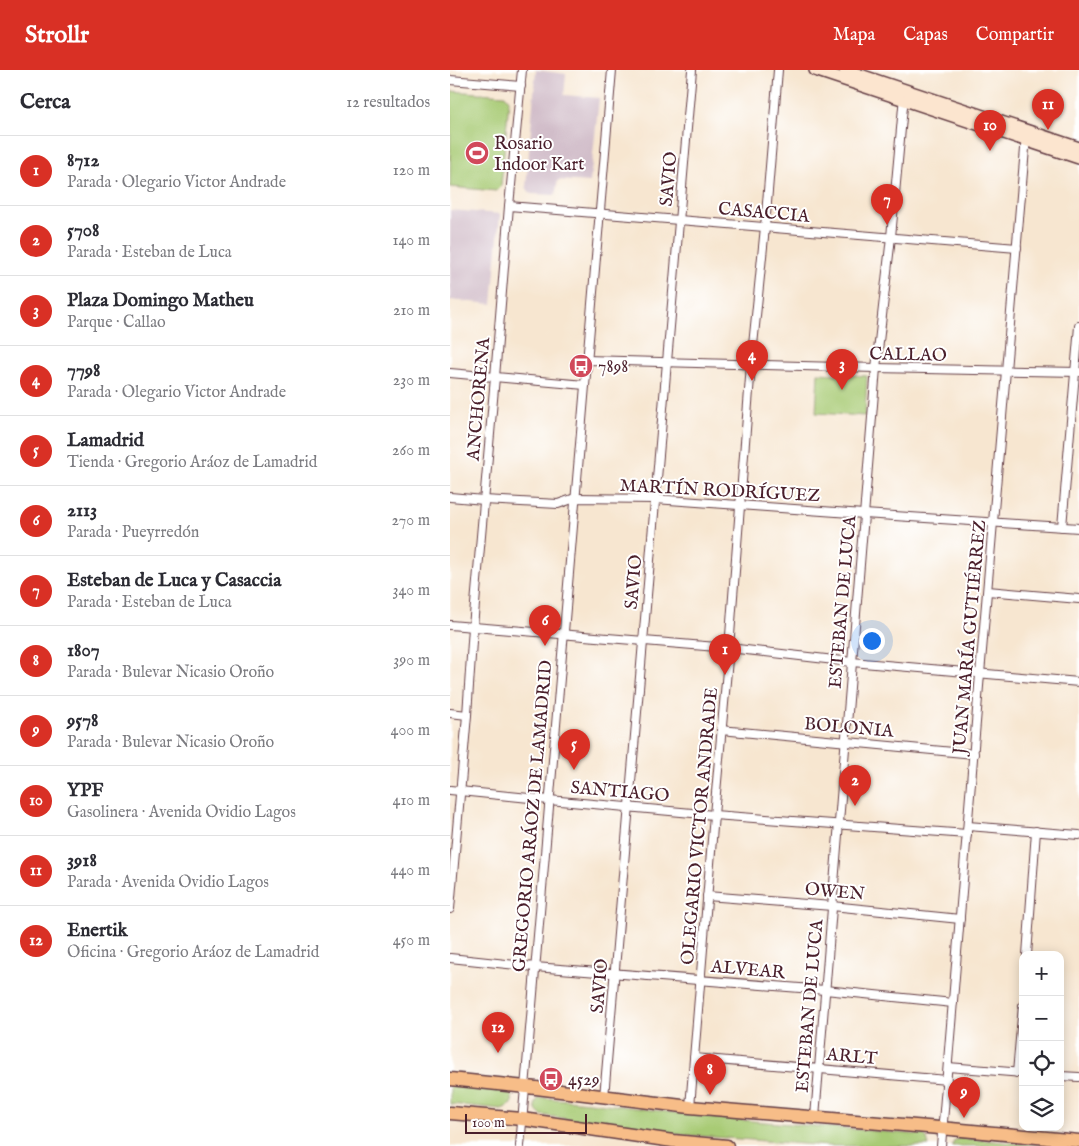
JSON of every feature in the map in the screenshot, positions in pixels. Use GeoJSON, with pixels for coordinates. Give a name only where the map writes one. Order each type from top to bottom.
{"type":"FeatureCollection","features":[{"type":"Feature","properties":{"kind":"main road"},"geometry":{"type":"LineString","coordinates":[[815,70],[904,95],[1026,135],[1079,148]]}},
{"type":"Feature","properties":{"kind":"main road"},"geometry":{"type":"LineString","coordinates":[[845,70],[904,95]]}},
{"type":"Feature","properties":{"kind":"main road"},"geometry":{"type":"LineString","coordinates":[[1026,135],[1079,158]]}},
{"type":"Feature","properties":{"kind":"main road"},"geometry":{"type":"LineString","coordinates":[[450,1079],[690,1107],[1079,1141]]}},
{"type":"Feature","properties":{"kind":"main road"},"geometry":{"type":"LineString","coordinates":[[450,1113],[522,1119],[673,1141],[727,1146]]}},
{"type":"Feature","properties":{"kind":"street","name":"ANCHORENA"},"geometry":{"type":"LineString","coordinates":[[450,909],[522,70]]}},
{"type":"Feature","properties":{"kind":"street","name":"GREGORIO ARÁOZ DE LAMADRID"},"geometry":{"type":"LineString","coordinates":[[520,1146],[612,70]]}},
{"type":"Feature","properties":{"kind":"street","name":"SAVIO"},"geometry":{"type":"LineString","coordinates":[[604,1097],[692,70]]}},
{"type":"Feature","properties":{"kind":"street","name":"OLEGARIO VICTOR ANDRADE"},"geometry":{"type":"LineString","coordinates":[[690,1107],[751,365],[778,70]]}},
{"type":"Feature","properties":{"kind":"street"},"geometry":{"type":"LineString","coordinates":[[450,80],[520,86]]}},
{"type":"Feature","properties":{"kind":"street","name":"ESTEBAN DE LUCA"},"geometry":{"type":"LineString","coordinates":[[815,1118],[876,368],[891,237],[904,95]]}},
{"type":"Feature","properties":{"kind":"street","name":"JUAN MARÍA GUTIÉRREZ"},"geometry":{"type":"LineString","coordinates":[[941,1146],[1026,135]]}},
{"type":"Feature","properties":{"kind":"street","name":"CASACCIA"},"geometry":{"type":"LineString","coordinates":[[509,206],[1017,248]]}},
{"type":"Feature","properties":{"kind":"street"},"geometry":{"type":"LineString","coordinates":[[1062,527],[1077,372],[1079,326]]}},
{"type":"Feature","properties":{"kind":"street","name":"CALLAO"},"geometry":{"type":"LineString","coordinates":[[586,360],[1077,372]]}},
{"type":"Feature","properties":{"kind":"street"},"geometry":{"type":"LineString","coordinates":[[450,373],[585,384]]}},
{"type":"Feature","properties":{"kind":"street","name":"MARTÍN RODRÍGUEZ"},"geometry":{"type":"LineString","coordinates":[[450,497],[558,504],[575,498],[655,499],[1079,528]]}},
{"type":"Feature","properties":{"kind":"street"},"geometry":{"type":"LineString","coordinates":[[988,591],[1079,599]]}},
{"type":"Feature","properties":{"kind":"street"},"geometry":{"type":"LineString","coordinates":[[450,625],[729,648],[852,662],[1079,682]]}},
{"type":"Feature","properties":{"kind":"street"},"geometry":{"type":"LineString","coordinates":[[450,713],[467,715]]}},
{"type":"Feature","properties":{"kind":"street","name":"BOLONIA"},"geometry":{"type":"LineString","coordinates":[[721,730],[974,754]]}},
{"type":"Feature","properties":{"kind":"street","name":"SANTIAGO"},"geometry":{"type":"LineString","coordinates":[[450,790],[629,807],[967,834]]}},
{"type":"Feature","properties":{"kind":"street"},"geometry":{"type":"LineString","coordinates":[[968,826],[1079,835]]}},
{"type":"Feature","properties":{"kind":"street"},"geometry":{"type":"LineString","coordinates":[[1027,951],[1036,831]]}},
{"type":"Feature","properties":{"kind":"street","name":"OWEN"},"geometry":{"type":"LineString","coordinates":[[707,896],[960,919]]}},
{"type":"Feature","properties":{"kind":"street","name":"ALVEAR"},"geometry":{"type":"LineString","coordinates":[[450,958],[615,974],[826,990],[953,1003]]}},
{"type":"Feature","properties":{"kind":"street","name":"ARLT"},"geometry":{"type":"LineString","coordinates":[[694,1058],[947,1080]]}},
{"type":"Feature","properties":{"kind":"street"},"geometry":{"type":"LineString","coordinates":[[948,1067],[1019,1073]]}},
{"type":"Feature","properties":{"kind":"street"},"geometry":{"type":"LineString","coordinates":[[1064,1076],[1079,1077]]}},
{"type":"Feature","properties":{"kind":"shaded area"},"geometry":{"type":"Polygon","coordinates":[[[536,70],[566,74],[564,95],[599,98],[590,182],[558,180],[555,195],[531,194],[526,187],[536,70]]]}},
{"type":"Feature","properties":{"kind":"shaded area"},"geometry":{"type":"Polygon","coordinates":[[[450,210],[500,214],[492,304],[450,300],[450,210]]]}},
{"type":"Feature","properties":{"kind":"green space","name":"Rosario Indoor Kart"},"geometry":{"type":"Polygon","coordinates":[[[451,91],[505,95],[509,100],[501,186],[496,191],[450,187],[451,91]]]}},
{"type":"Feature","properties":{"kind":"green space"},"geometry":{"type":"Polygon","coordinates":[[[818,373],[867,376],[865,416],[816,413],[818,373]]]}},
{"type":"Feature","properties":{"kind":"green space"},"geometry":{"type":"Polygon","coordinates":[[[450,1084],[505,1089],[511,1095],[512,1104],[502,1109],[450,1104],[450,1084]]]}},
{"type":"Feature","properties":{"kind":"green space"},"geometry":{"type":"Polygon","coordinates":[[[544,1098],[716,1118],[924,1135],[929,1146],[829,1146],[673,1134],[541,1115],[537,1112],[535,1106],[538,1099],[544,1098]]]}},
{"type":"Feature","properties":{"kind":"green space"},"geometry":{"type":"Polygon","coordinates":[[[959,1138],[1049,1146],[952,1146],[954,1141],[959,1138]]]}},
{"type":"Feature","properties":{"kind":"place","name":"3918"},"geometry":{"type":"Point","coordinates":[1048,130]}},
{"type":"Feature","properties":{"kind":"place","name":"YPF"},"geometry":{"type":"Point","coordinates":[990,151]}},
{"type":"Feature","properties":{"kind":"place","name":"Rosario Indoor Kart"},"geometry":{"type":"Point","coordinates":[477,153]}},
{"type":"Feature","properties":{"kind":"place","name":"Esteban de Luca y Casaccia"},"geometry":{"type":"Point","coordinates":[887,225]}},
{"type":"Feature","properties":{"kind":"place","name":"7898"},"geometry":{"type":"Point","coordinates":[581,366]}},
{"type":"Feature","properties":{"kind":"place","name":"7798"},"geometry":{"type":"Point","coordinates":[752,381]}},
{"type":"Feature","properties":{"kind":"place","name":"Plaza Domingo Matheu"},"geometry":{"type":"Point","coordinates":[842,390]}},
{"type":"Feature","properties":{"kind":"place","name":"2113"},"geometry":{"type":"Point","coordinates":[545,646]}},
{"type":"Feature","properties":{"kind":"place","name":"8712"},"geometry":{"type":"Point","coordinates":[725,675]}},
{"type":"Feature","properties":{"kind":"place","name":"Lamadrid"},"geometry":{"type":"Point","coordinates":[574,770]}},
{"type":"Feature","properties":{"kind":"place","name":"5708"},"geometry":{"type":"Point","coordinates":[855,806]}},
{"type":"Feature","properties":{"kind":"place","name":"Enertik"},"geometry":{"type":"Point","coordinates":[498,1053]}},
{"type":"Feature","properties":{"kind":"place","name":"4529"},"geometry":{"type":"Point","coordinates":[551,1079]}},
{"type":"Feature","properties":{"kind":"place","name":"1807"},"geometry":{"type":"Point","coordinates":[710,1095]}},
{"type":"Feature","properties":{"kind":"place","name":"9578"},"geometry":{"type":"Point","coordinates":[964,1118]}}]}
